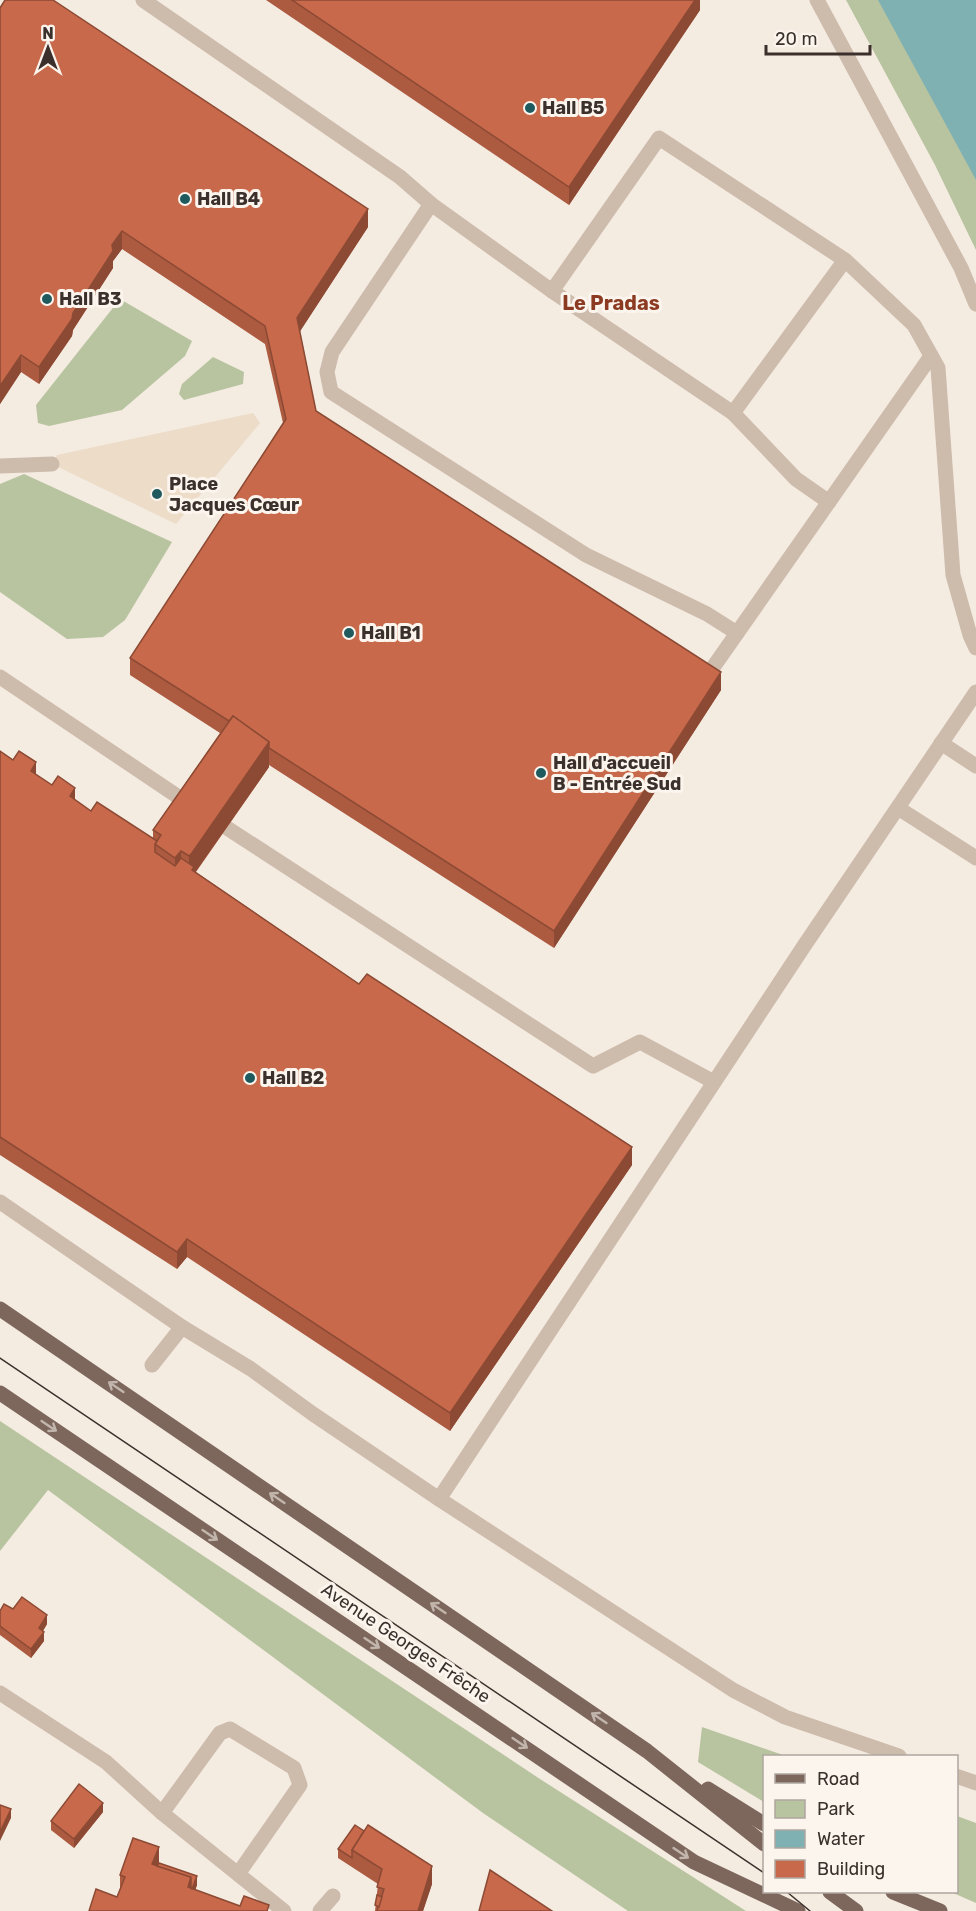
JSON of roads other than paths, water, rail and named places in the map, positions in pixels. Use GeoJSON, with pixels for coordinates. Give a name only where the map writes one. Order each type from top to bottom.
{"type":"FeatureCollection","features":[{"type":"Feature","properties":{"kind":"main road"},"geometry":{"type":"LineString","coordinates":[[0,1309],[647,1751],[763,1823]]}},
{"type":"Feature","properties":{"kind":"main road","name":"Avenue Georges Frêche"},"geometry":{"type":"LineString","coordinates":[[0,1393],[694,1862],[798,1911]]}},
{"type":"Feature","properties":{"kind":"main road"},"geometry":{"type":"LineString","coordinates":[[647,1751],[763,1842]]}},
{"type":"Feature","properties":{"kind":"main road"},"geometry":{"type":"LineString","coordinates":[[831,1893],[856,1911]]}},
{"type":"Feature","properties":{"kind":"main road"},"geometry":{"type":"LineString","coordinates":[[895,1893],[940,1911]]}},
{"type":"Feature","properties":{"kind":"lane"},"geometry":{"type":"LineString","coordinates":[[143,0],[400,177],[431,204],[552,291],[733,412],[796,479],[829,502]]}},
{"type":"Feature","properties":{"kind":"lane"},"geometry":{"type":"LineString","coordinates":[[817,0],[961,268],[976,304]]}},
{"type":"Feature","properties":{"kind":"lane"},"geometry":{"type":"LineString","coordinates":[[552,291],[659,138],[845,260],[914,325],[938,368],[953,575],[970,635],[976,648]]}},
{"type":"Feature","properties":{"kind":"lane"},"geometry":{"type":"LineString","coordinates":[[431,204],[332,352],[327,372],[331,392],[586,555],[707,614],[737,633]]}},
{"type":"Feature","properties":{"kind":"lane"},"geometry":{"type":"LineString","coordinates":[[733,412],[845,260]]}},
{"type":"Feature","properties":{"kind":"lane"},"geometry":{"type":"LineString","coordinates":[[707,676],[931,356]]}},
{"type":"Feature","properties":{"kind":"lane"},"geometry":{"type":"LineString","coordinates":[[0,466],[51,464]]}},
{"type":"Feature","properties":{"kind":"lane"},"geometry":{"type":"LineString","coordinates":[[0,677],[189,804]]}},
{"type":"Feature","properties":{"kind":"lane"},"geometry":{"type":"LineString","coordinates":[[439,1499],[714,1082],[976,692]]}},
{"type":"Feature","properties":{"kind":"lane"},"geometry":{"type":"LineString","coordinates":[[941,743],[976,765]]}},
{"type":"Feature","properties":{"kind":"lane"},"geometry":{"type":"LineString","coordinates":[[898,808],[976,858]]}},
{"type":"Feature","properties":{"kind":"lane"},"geometry":{"type":"LineString","coordinates":[[227,828],[593,1066],[640,1042],[714,1082]]}},
{"type":"Feature","properties":{"kind":"lane"},"geometry":{"type":"LineString","coordinates":[[0,1202],[182,1327],[251,1369],[439,1499],[757,1704],[785,1717],[896,1755]]}},
{"type":"Feature","properties":{"kind":"lane"},"geometry":{"type":"LineString","coordinates":[[152,1365],[182,1327]]}},
{"type":"Feature","properties":{"kind":"lane"},"geometry":{"type":"LineString","coordinates":[[0,1693],[106,1761],[162,1813],[285,1911]]}},
{"type":"Feature","properties":{"kind":"lane"},"geometry":{"type":"LineString","coordinates":[[162,1813],[220,1733],[230,1729],[294,1768],[300,1785],[238,1874]]}},
{"type":"Feature","properties":{"kind":"lane"},"geometry":{"type":"LineString","coordinates":[[958,1776],[976,1783]]}},
{"type":"Feature","properties":{"kind":"lane"},"geometry":{"type":"LineString","coordinates":[[320,1911],[333,1896]]}},
{"type":"Feature","properties":{"kind":"water"},"geometry":{"type":"Polygon","coordinates":[[[878,0],[976,0],[976,180],[878,0]]]}},
{"type":"Feature","properties":{"kind":"tram line"},"geometry":{"type":"LineString","coordinates":[[0,1358],[763,1872]]}},
{"type":"Feature","properties":{"kind":"tram line"},"geometry":{"type":"LineString","coordinates":[[788,1893],[810,1911]]}},
{"type":"Feature","properties":{"kind":"place","name":"Hall B5"},"geometry":{"type":"Point","coordinates":[530,108]}},
{"type":"Feature","properties":{"kind":"place","name":"Hall B4"},"geometry":{"type":"Point","coordinates":[185,199]}},
{"type":"Feature","properties":{"kind":"place","name":"Hall B3"},"geometry":{"type":"Point","coordinates":[47,299]}},
{"type":"Feature","properties":{"kind":"place","name":"Place Jacques Cœur"},"geometry":{"type":"Point","coordinates":[157,494]}},
{"type":"Feature","properties":{"kind":"place","name":"Hall B1"},"geometry":{"type":"Point","coordinates":[349,633]}},
{"type":"Feature","properties":{"kind":"place","name":"Hall d'accueil B - Entrée Sud"},"geometry":{"type":"Point","coordinates":[541,773]}},
{"type":"Feature","properties":{"kind":"place","name":"Hall B2"},"geometry":{"type":"Point","coordinates":[250,1078]}},
{"type":"Feature","properties":{"kind":"district","name":"Le Pradas"},"geometry":{"type":"Point","coordinates":[611,303]}}]}
